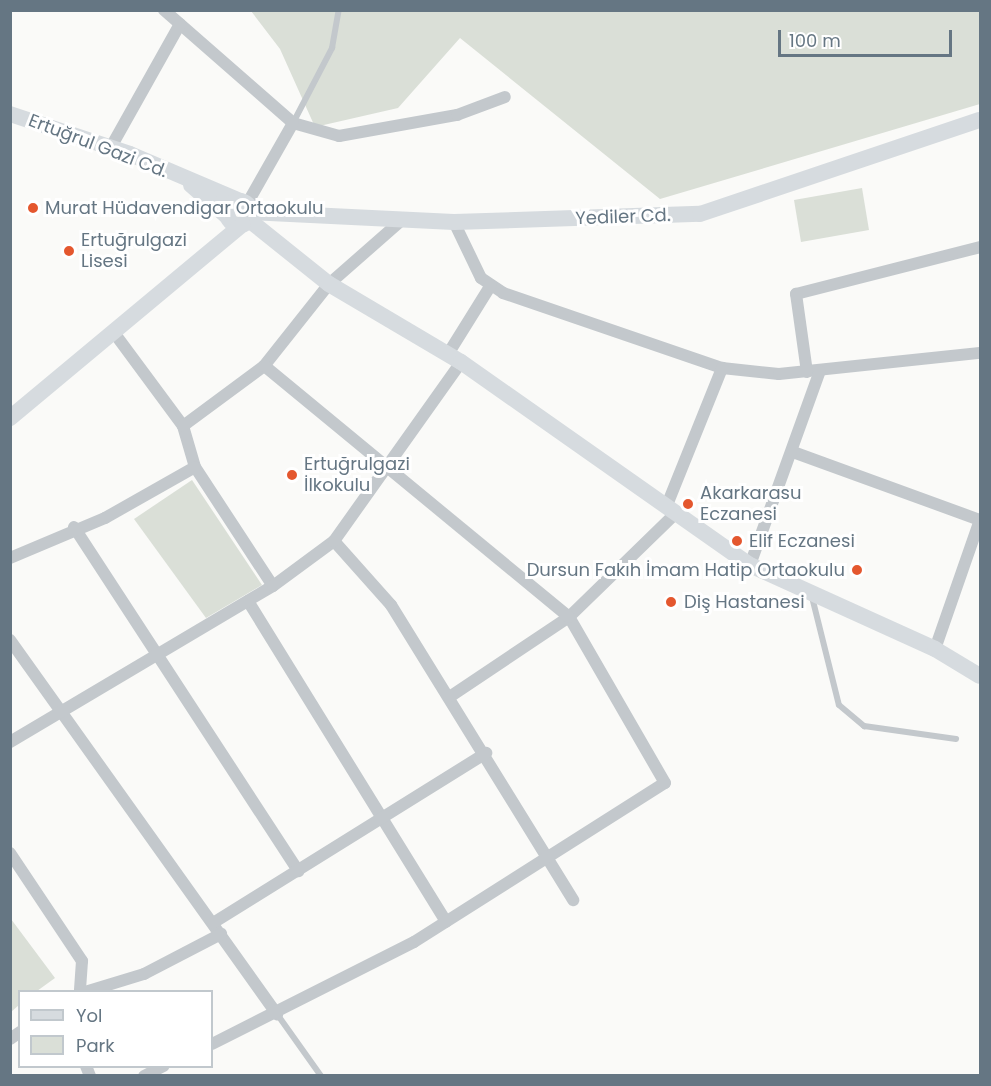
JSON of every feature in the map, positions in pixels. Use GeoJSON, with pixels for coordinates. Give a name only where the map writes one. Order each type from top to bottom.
{"type":"FeatureCollection","features":[{"type":"Feature","properties":{"kind":"street"},"geometry":{"type":"LineString","coordinates":[[164,10],[293,123],[339,136],[457,115],[506,97]]}},
{"type":"Feature","properties":{"kind":"street"},"geometry":{"type":"LineString","coordinates":[[111,147],[180,24]]}},
{"type":"Feature","properties":{"kind":"street","name":"Ertuğrul Gazi Cd."},"geometry":{"type":"LineString","coordinates":[[10,114],[111,147],[186,180],[241,214],[329,284],[455,358],[750,565],[812,596],[935,649],[981,676]]}},
{"type":"Feature","properties":{"kind":"street","name":"Yediler Cd."},"geometry":{"type":"LineString","coordinates":[[241,214],[454,222],[700,214],[981,120]]}},
{"type":"Feature","properties":{"kind":"street"},"geometry":{"type":"LineString","coordinates":[[10,418],[115,334],[213,249],[241,214],[293,123]]}},
{"type":"Feature","properties":{"kind":"street"},"geometry":{"type":"LineString","coordinates":[[183,426],[264,366],[329,284],[404,219]]}},
{"type":"Feature","properties":{"kind":"street"},"geometry":{"type":"LineString","coordinates":[[454,222],[481,278],[491,285],[722,368],[814,371],[981,353]]}},
{"type":"Feature","properties":{"kind":"street"},"geometry":{"type":"LineString","coordinates":[[750,565],[793,452],[814,371],[796,294],[981,247]]}},
{"type":"Feature","properties":{"kind":"street"},"geometry":{"type":"LineString","coordinates":[[10,742],[64,713],[249,601],[334,541],[388,465],[455,358],[491,285]]}},
{"type":"Feature","properties":{"kind":"street"},"geometry":{"type":"LineString","coordinates":[[115,334],[183,426],[195,467],[273,586]]}},
{"type":"Feature","properties":{"kind":"street"},"geometry":{"type":"LineString","coordinates":[[213,1044],[277,1014],[446,922],[665,783],[569,617],[388,465],[264,366]]}},
{"type":"Feature","properties":{"kind":"street"},"geometry":{"type":"LineString","coordinates":[[451,696],[569,617],[672,509],[722,368]]}},
{"type":"Feature","properties":{"kind":"street"},"geometry":{"type":"LineString","coordinates":[[793,452],[980,520],[935,649]]}},
{"type":"Feature","properties":{"kind":"street"},"geometry":{"type":"LineString","coordinates":[[10,558],[74,527],[105,518],[195,467]]}},
{"type":"Feature","properties":{"kind":"street"},"geometry":{"type":"LineString","coordinates":[[74,527],[298,871]]}},
{"type":"Feature","properties":{"kind":"street"},"geometry":{"type":"LineString","coordinates":[[334,541],[391,605],[451,696],[573,900]]}},
{"type":"Feature","properties":{"kind":"street"},"geometry":{"type":"LineString","coordinates":[[249,601],[446,922]]}},
{"type":"Feature","properties":{"kind":"street"},"geometry":{"type":"LineString","coordinates":[[10,640],[277,1014]]}},
{"type":"Feature","properties":{"kind":"street"},"geometry":{"type":"LineString","coordinates":[[213,923],[382,820],[486,753]]}},
{"type":"Feature","properties":{"kind":"street"},"geometry":{"type":"LineString","coordinates":[[10,853],[82,961],[80,990]]}},
{"type":"Feature","properties":{"kind":"street"},"geometry":{"type":"LineString","coordinates":[[92,990],[144,974],[221,934]]}},
{"type":"Feature","properties":{"kind":"street"},"geometry":{"type":"LineString","coordinates":[[144,1076],[160,1068]]}},
{"type":"Feature","properties":{"kind":"lane"},"geometry":{"type":"LineString","coordinates":[[293,123],[332,48],[339,10]]}},
{"type":"Feature","properties":{"kind":"lane"},"geometry":{"type":"LineString","coordinates":[[812,596],[839,705],[864,726],[956,739]]}},
{"type":"Feature","properties":{"kind":"lane"},"geometry":{"type":"LineString","coordinates":[[277,1014],[321,1076]]}},
{"type":"Feature","properties":{"kind":"green space"},"geometry":{"type":"Polygon","coordinates":[[[251,11],[980,11],[980,104],[660,199],[460,38],[398,108],[315,127],[280,49],[251,11]]]}},
{"type":"Feature","properties":{"kind":"green space"},"geometry":{"type":"Polygon","coordinates":[[[862,188],[869,230],[801,242],[794,200],[862,188]]]}},
{"type":"Feature","properties":{"kind":"green space"},"geometry":{"type":"Polygon","coordinates":[[[192,480],[262,585],[206,618],[134,519],[192,480]]]}},
{"type":"Feature","properties":{"kind":"green space"},"geometry":{"type":"Polygon","coordinates":[[[11,919],[55,978],[38,990],[18,990],[18,1006],[11,1012],[11,919]]]}},
{"type":"Feature","properties":{"kind":"place","name":"Murat Hüdavendigar Ortaokulu"},"geometry":{"type":"Point","coordinates":[33,208]}},
{"type":"Feature","properties":{"kind":"place","name":"Ertuğrulgazi Lisesi"},"geometry":{"type":"Point","coordinates":[69,251]}},
{"type":"Feature","properties":{"kind":"place","name":"Ertuğrulgazi İlkokulu"},"geometry":{"type":"Point","coordinates":[292,475]}},
{"type":"Feature","properties":{"kind":"place","name":"Akarkarasu Eczanesi"},"geometry":{"type":"Point","coordinates":[688,504]}},
{"type":"Feature","properties":{"kind":"place","name":"Elif Eczanesi"},"geometry":{"type":"Point","coordinates":[737,541]}},
{"type":"Feature","properties":{"kind":"place","name":"Dursun Fakıh İmam Hatip Ortaokulu"},"geometry":{"type":"Point","coordinates":[857,570]}},
{"type":"Feature","properties":{"kind":"place","name":"Diş Hastanesi"},"geometry":{"type":"Point","coordinates":[671,602]}}]}
